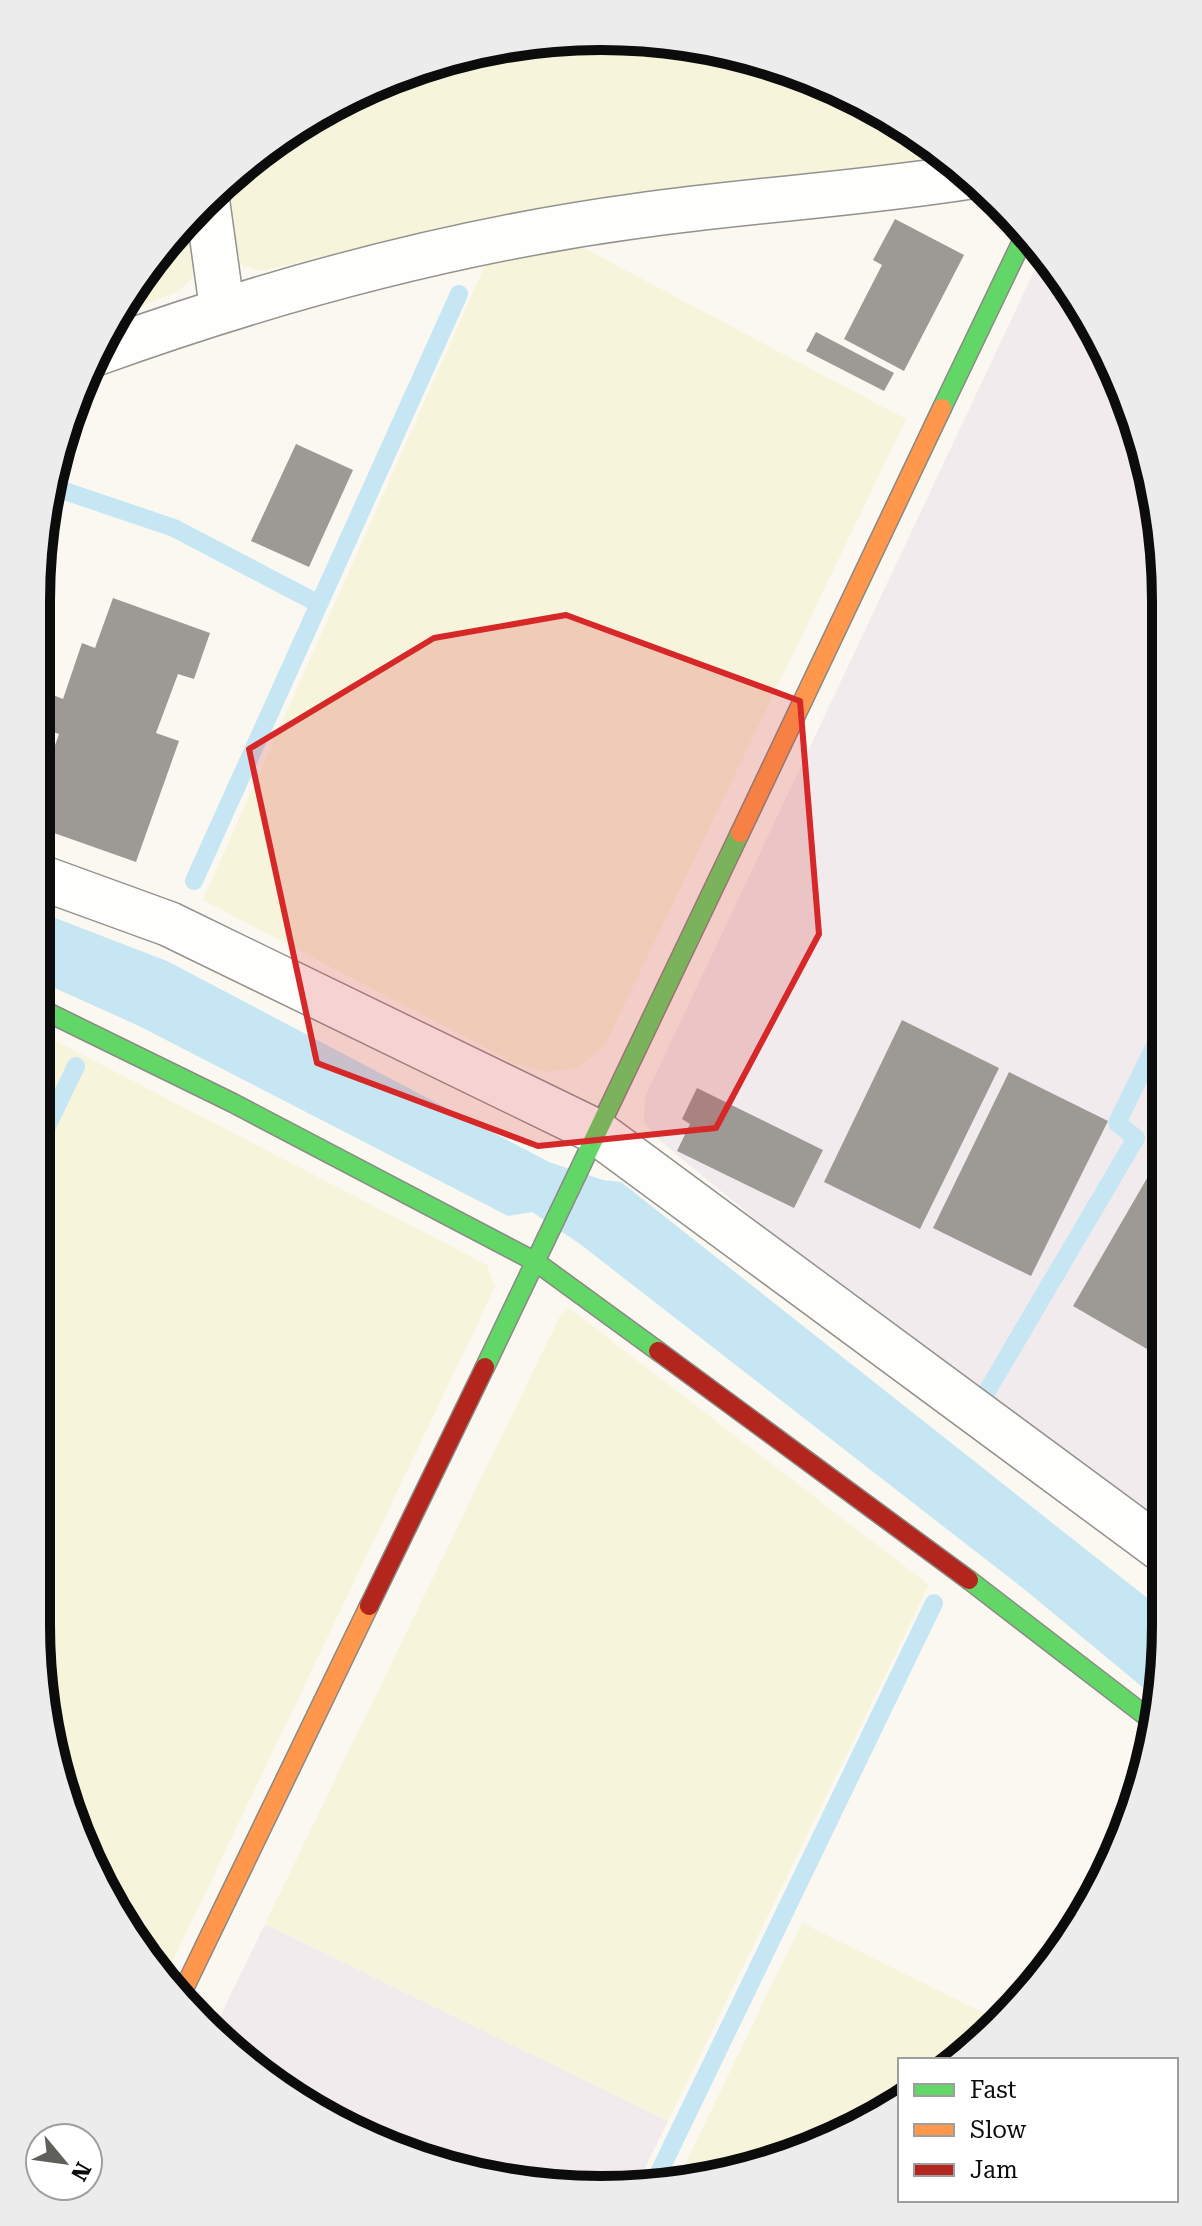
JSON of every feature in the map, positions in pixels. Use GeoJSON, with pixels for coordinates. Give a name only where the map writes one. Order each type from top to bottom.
{"type":"FeatureCollection","features":[{"type":"Feature","properties":{"kind":"street"},"geometry":{"type":"LineString","coordinates":[[112,348],[222,308],[429,253],[636,216],[876,191],[954,179]]}},
{"type":"Feature","properties":{"kind":"street"},"geometry":{"type":"LineString","coordinates":[[209,213],[222,308]]}},
{"type":"Feature","properties":{"kind":"street"},"geometry":{"type":"LineString","coordinates":[[185,1986],[539,1256],[1020,245]]}},
{"type":"Feature","properties":{"kind":"street"},"geometry":{"type":"LineString","coordinates":[[50,881],[169,924],[589,1146],[1152,1543]]}},
{"type":"Feature","properties":{"kind":"street"},"geometry":{"type":"LineString","coordinates":[[50,1013],[539,1256],[1144,1715]]}},
{"type":"Feature","properties":{"kind":"highlighted area"},"geometry":{"type":"Polygon","coordinates":[[[566,615],[800,701],[819,934],[716,1128],[538,1146],[317,1063],[249,749],[434,638],[566,615]]]}},
{"type":"Feature","properties":{"kind":"shaded area"},"geometry":{"type":"Polygon","coordinates":[[[565,51],[637,51],[744,69],[778,79],[845,107],[930,160],[716,183],[498,216],[261,271],[238,264],[229,255],[221,202],[295,143],[357,107],[424,79],[529,55],[565,51]]]}},
{"type":"Feature","properties":{"kind":"shaded area"},"geometry":{"type":"Polygon","coordinates":[[[192,232],[195,251],[192,279],[178,291],[134,310],[192,232]]]}},
{"type":"Feature","properties":{"kind":"shaded area"},"geometry":{"type":"Polygon","coordinates":[[[576,244],[906,419],[605,1045],[578,1068],[546,1072],[518,1065],[203,900],[486,263],[576,244]]]}},
{"type":"Feature","properties":{"kind":"shaded area"},"geometry":{"type":"Polygon","coordinates":[[[1037,265],[1059,295],[1095,357],[1123,424],[1141,494],[1151,565],[1152,1525],[968,1395],[658,1139],[644,1122],[645,1097],[1037,265]]]}},
{"type":"Feature","properties":{"kind":"shaded area"},"geometry":{"type":"Polygon","coordinates":[[[50,1038],[487,1265],[495,1287],[170,1967],[124,1900],[92,1836],[69,1768],[55,1697],[50,1625],[50,1038]]]}},
{"type":"Feature","properties":{"kind":"shaded area"},"geometry":{"type":"Polygon","coordinates":[[[569,1308],[929,1585],[668,2121],[265,1924],[560,1316],[569,1308]]]}},
{"type":"Feature","properties":{"kind":"shaded area"},"geometry":{"type":"Polygon","coordinates":[[[802,1923],[990,2016],[941,2058],[898,2058],[898,2089],[845,2119],[778,2147],[683,2169],[802,1923]]]}},
{"type":"Feature","properties":{"kind":"shaded area"},"geometry":{"type":"Polygon","coordinates":[[[265,1924],[668,2121],[642,2174],[565,2175],[494,2165],[424,2147],[357,2119],[295,2083],[218,2021],[265,1924]]]}},
{"type":"Feature","properties":{"kind":"water"},"geometry":{"type":"Polygon","coordinates":[[[50,916],[167,961],[549,1162],[603,1180],[621,1182],[1152,1602],[1148,1691],[1024,1589],[580,1244],[532,1212],[508,1216],[139,1026],[50,986],[50,916]]]}},
{"type":"Feature","properties":{"kind":"building"},"geometry":{"type":"Polygon","coordinates":[[[895,219],[964,255],[904,371],[844,339],[882,265],[873,260],[895,219]]]}},
{"type":"Feature","properties":{"kind":"building"},"geometry":{"type":"Polygon","coordinates":[[[816,332],[894,373],[884,391],[806,351],[816,332]]]}},
{"type":"Feature","properties":{"kind":"building"},"geometry":{"type":"Polygon","coordinates":[[[296,444],[353,470],[309,567],[251,541],[296,444]]]}},
{"type":"Feature","properties":{"kind":"building"},"geometry":{"type":"Polygon","coordinates":[[[113,598],[210,633],[194,679],[178,674],[156,733],[179,741],[136,862],[50,832],[50,759],[59,734],[50,731],[50,703],[53,695],[63,699],[82,643],[95,648],[113,598]]]}},
{"type":"Feature","properties":{"kind":"building"},"geometry":{"type":"Polygon","coordinates":[[[902,1020],[999,1068],[920,1229],[824,1182],[902,1020]]]}},
{"type":"Feature","properties":{"kind":"building"},"geometry":{"type":"Polygon","coordinates":[[[1009,1072],[1108,1121],[1031,1276],[933,1228],[1009,1072]]]}},
{"type":"Feature","properties":{"kind":"building"},"geometry":{"type":"Polygon","coordinates":[[[697,1088],[823,1150],[794,1208],[677,1151],[690,1124],[682,1119],[697,1088]]]}},
{"type":"Feature","properties":{"kind":"building"},"geometry":{"type":"Polygon","coordinates":[[[1152,1170],[1152,1340],[1147,1349],[1073,1306],[1152,1170]]]}},
{"type":"Feature","properties":{"kind":"waterway"},"geometry":{"type":"LineString","coordinates":[[194,881],[459,294]]}},
{"type":"Feature","properties":{"kind":"waterway"},"geometry":{"type":"LineString","coordinates":[[62,490],[174,528],[319,604]]}},
{"type":"Feature","properties":{"kind":"waterway"},"geometry":{"type":"LineString","coordinates":[[986,1393],[1136,1138],[1117,1123],[1152,1051]]}},
{"type":"Feature","properties":{"kind":"waterway"},"geometry":{"type":"LineString","coordinates":[[50,1120],[76,1066]]}},
{"type":"Feature","properties":{"kind":"waterway"},"geometry":{"type":"LineString","coordinates":[[659,2173],[934,1603]]}},
{"type":"Feature","properties":{"kind":"traffic: fast"},"geometry":{"type":"LineString","coordinates":[[942,408],[1020,245]]}},
{"type":"Feature","properties":{"kind":"traffic: fast"},"geometry":{"type":"LineString","coordinates":[[485,1367],[740,833]]}},
{"type":"Feature","properties":{"kind":"traffic: fast"},"geometry":{"type":"LineString","coordinates":[[50,1013],[233,1103],[536,1262],[658,1351]]}},
{"type":"Feature","properties":{"kind":"traffic: fast"},"geometry":{"type":"LineString","coordinates":[[969,1580],[1144,1715]]}},
{"type":"Feature","properties":{"kind":"traffic: slow"},"geometry":{"type":"LineString","coordinates":[[740,833],[942,408]]}},
{"type":"Feature","properties":{"kind":"traffic: slow"},"geometry":{"type":"LineString","coordinates":[[185,1986],[369,1606]]}},
{"type":"Feature","properties":{"kind":"traffic: jam"},"geometry":{"type":"LineString","coordinates":[[658,1351],[969,1580]]}},
{"type":"Feature","properties":{"kind":"traffic: jam"},"geometry":{"type":"LineString","coordinates":[[369,1606],[485,1367]]}}]}
